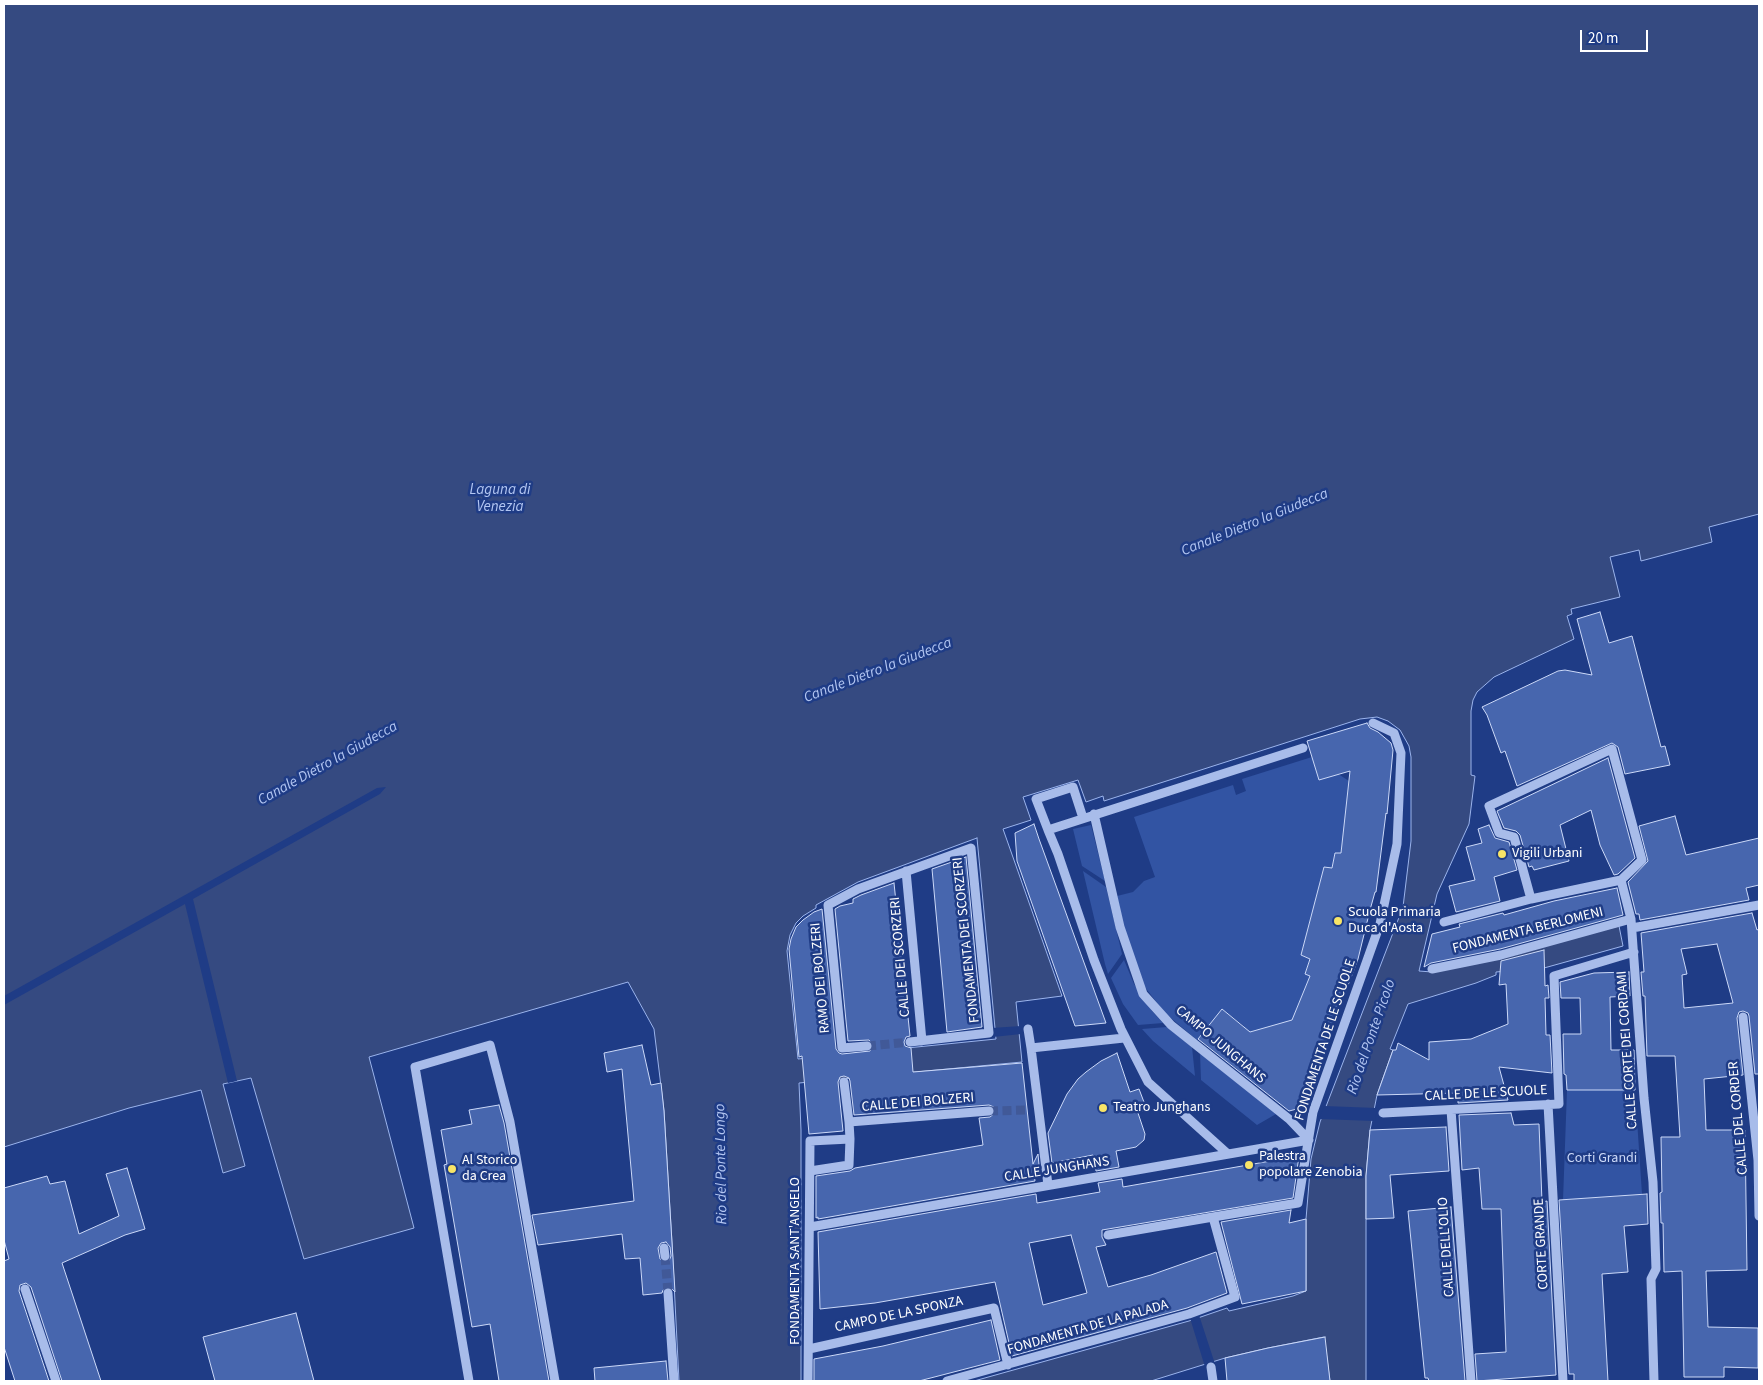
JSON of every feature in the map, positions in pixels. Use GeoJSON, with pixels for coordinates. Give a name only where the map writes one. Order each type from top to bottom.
{"type":"FeatureCollection","features":[{"type":"Feature","properties":{"kind":"street","name":"FONDAMENTA DE LE SCUOLE"},"geometry":{"type":"LineString","coordinates":[[1213,1217],[1298,1203],[1313,1112],[1380,924],[1397,844],[1401,753],[1394,733],[1373,723]]}},
{"type":"Feature","properties":{"kind":"street"},"geometry":{"type":"LineString","coordinates":[[1048,830],[1304,748]]}},
{"type":"Feature","properties":{"kind":"street"},"geometry":{"type":"LineString","coordinates":[[1444,922],[1621,880],[1642,860],[1612,749],[1489,806],[1499,832],[1514,837],[1531,900]]}},
{"type":"Feature","properties":{"kind":"street"},"geometry":{"type":"LineString","coordinates":[[1083,818],[1073,787],[1036,799],[1058,854],[1094,960],[1124,1038],[1148,1082],[1228,1154]]}},
{"type":"Feature","properties":{"kind":"street","name":"CAMPO JUNGHANS"},"geometry":{"type":"LineString","coordinates":[[1094,814],[1120,926],[1143,994],[1171,1025],[1289,1119],[1308,1140]]}},
{"type":"Feature","properties":{"kind":"street","name":"FONDAMENTA DEI SCORZERI"},"geometry":{"type":"LineString","coordinates":[[828,905],[858,889],[971,848],[989,1033],[922,1041]]}},
{"type":"Feature","properties":{"kind":"street","name":"CALLE DEI SCORZERI"},"geometry":{"type":"LineString","coordinates":[[906,871],[922,1041]]}},
{"type":"Feature","properties":{"kind":"street","name":"CALLE CORTE DEI CORDAMI"},"geometry":{"type":"LineString","coordinates":[[1621,880],[1631,924],[1634,952],[1644,1098],[1653,1182],[1656,1269],[1651,1279],[1654,1381]]}},
{"type":"Feature","properties":{"kind":"street","name":"RAMO DEI BOLZERI"},"geometry":{"type":"LineString","coordinates":[[828,905],[842,1048],[867,1046]]}},
{"type":"Feature","properties":{"kind":"street","name":"FONDAMENTA BERLOMENI"},"geometry":{"type":"LineString","coordinates":[[1432,969],[1502,955],[1631,924],[1759,905]]}},
{"type":"Feature","properties":{"kind":"street","name":"CALLE DE LE SCUOLE"},"geometry":{"type":"LineString","coordinates":[[1383,1113],[1559,1104],[1554,976],[1634,952]]}},
{"type":"Feature","properties":{"kind":"street","name":"CALLE DEL CORDER"},"geometry":{"type":"LineString","coordinates":[[1743,1017],[1758,1160],[1759,1216]]}},
{"type":"Feature","properties":{"kind":"street"},"geometry":{"type":"LineString","coordinates":[[1028,1029],[1048,1185]]}},
{"type":"Feature","properties":{"kind":"street"},"geometry":{"type":"LineString","coordinates":[[1031,1048],[1124,1038]]}},
{"type":"Feature","properties":{"kind":"street"},"geometry":{"type":"LineString","coordinates":[[910,1042],[922,1041]]}},
{"type":"Feature","properties":{"kind":"street"},"geometry":{"type":"LineString","coordinates":[[469,1381],[415,1067],[490,1045],[510,1122],[555,1381]]}},
{"type":"Feature","properties":{"kind":"street","name":"CALLE DEI BOLZERI"},"geometry":{"type":"LineString","coordinates":[[810,1171],[849,1165],[849,1122],[844,1082]]}},
{"type":"Feature","properties":{"kind":"street","name":"CORTE GRANDE"},"geometry":{"type":"LineString","coordinates":[[1548,1104],[1563,1381]]}},
{"type":"Feature","properties":{"kind":"street"},"geometry":{"type":"LineString","coordinates":[[1028,1110],[1038,1109]]}},
{"type":"Feature","properties":{"kind":"street","name":"CALLE DELL'OLIO"},"geometry":{"type":"LineString","coordinates":[[1451,1110],[1471,1381]]}},
{"type":"Feature","properties":{"kind":"street","name":"CALLE DEI BOLZERI"},"geometry":{"type":"LineString","coordinates":[[849,1122],[973,1116],[989,1111]]}},
{"type":"Feature","properties":{"kind":"street","name":"FONDAMENTA SANT'ANGELO"},"geometry":{"type":"LineString","coordinates":[[808,1381],[810,1141],[850,1139]]}},
{"type":"Feature","properties":{"kind":"street","name":"CALLE JUNGHANS"},"geometry":{"type":"LineString","coordinates":[[810,1227],[1308,1140]]}},
{"type":"Feature","properties":{"kind":"street"},"geometry":{"type":"LineString","coordinates":[[1108,1235],[1213,1217]]}},
{"type":"Feature","properties":{"kind":"street","name":"FONDAMENTA DE LA PALADA"},"geometry":{"type":"LineString","coordinates":[[947,1381],[1189,1314],[1235,1297],[1213,1217]]}},
{"type":"Feature","properties":{"kind":"street"},"geometry":{"type":"LineString","coordinates":[[25,1289],[56,1381]]}},
{"type":"Feature","properties":{"kind":"street"},"geometry":{"type":"LineString","coordinates":[[668,1293],[674,1381]]}},
{"type":"Feature","properties":{"kind":"street","name":"CAMPO DE LA SPONZA"},"geometry":{"type":"LineString","coordinates":[[809,1349],[994,1308],[1008,1365]]}},
{"type":"Feature","properties":{"kind":"street"},"geometry":{"type":"LineString","coordinates":[[1211,1367],[1213,1381]]}},
{"type":"Feature","properties":{"kind":"green space"},"geometry":{"type":"Polygon","coordinates":[[[1312,757],[1349,781],[1341,853],[1335,853],[1332,868],[1324,868],[1301,955],[1310,959],[1305,973],[1310,976],[1295,1013],[1297,1018],[1258,1034],[1244,1031],[1244,1026],[1222,1009],[1197,1040],[1165,1013],[1144,986],[1126,937],[1117,896],[1133,892],[1144,881],[1155,877],[1134,817],[1233,785],[1236,795],[1246,791],[1242,779],[1312,757]]]}},
{"type":"Feature","properties":{"kind":"green space"},"geometry":{"type":"Polygon","coordinates":[[[1091,825],[1105,881],[1082,866],[1073,829],[1091,825]]]}},
{"type":"Feature","properties":{"kind":"green space"},"geometry":{"type":"Polygon","coordinates":[[[1083,871],[1106,887],[1122,954],[1108,974],[1105,964],[1083,871]]]}},
{"type":"Feature","properties":{"kind":"green space"},"geometry":{"type":"Polygon","coordinates":[[[1124,960],[1134,984],[1152,1011],[1163,1023],[1138,1025],[1123,1004],[1111,978],[1124,960]]]}},
{"type":"Feature","properties":{"kind":"green space"},"geometry":{"type":"Polygon","coordinates":[[[1167,1027],[1192,1047],[1195,1076],[1153,1041],[1142,1029],[1167,1027]]]}},
{"type":"Feature","properties":{"kind":"green space"},"geometry":{"type":"Polygon","coordinates":[[[1200,1053],[1276,1114],[1257,1125],[1201,1080],[1200,1053]]]}},
{"type":"Feature","properties":{"kind":"green space","name":"Corti Grandi"},"geometry":{"type":"Polygon","coordinates":[[[1567,1090],[1635,1090],[1642,1194],[1563,1200],[1567,1090]]]}},
{"type":"Feature","properties":{"kind":"water","name":"Laguna di Venezia"},"geometry":{"type":"Polygon","coordinates":[[[4,4],[1759,4],[1759,514],[1709,527],[1712,542],[1641,561],[1639,550],[1610,557],[1620,597],[1571,609],[1572,614],[1567,616],[1574,639],[1494,677],[1477,692],[1473,700],[1471,711],[1471,775],[1475,776],[1469,824],[1437,894],[1419,971],[1432,972],[1619,926],[1623,946],[1544,968],[1496,972],[1496,975],[1476,983],[1408,1004],[1390,1049],[1393,1050],[1377,1095],[1370,1130],[1366,1176],[1366,1381],[1330,1381],[1324,1337],[1225,1358],[1151,1381],[974,1381],[1189,1321],[1227,1308],[1229,1311],[1293,1296],[1306,1291],[1306,1219],[1311,1159],[1320,1122],[1403,907],[1411,841],[1411,757],[1409,746],[1400,730],[1388,721],[1377,717],[1360,719],[1104,801],[1103,796],[1086,802],[1078,780],[1023,797],[1031,820],[1003,829],[1062,996],[1016,1002],[1022,1062],[799,1083],[801,1130],[801,1381],[679,1381],[664,1111],[654,1029],[628,982],[369,1057],[414,1228],[304,1259],[251,1078],[223,1084],[245,1166],[223,1173],[201,1090],[129,1108],[4,1147],[4,4]],[[977,838],[858,882],[816,905],[816,908],[796,923],[790,935],[787,951],[798,1059],[996,1039],[977,838]]]}},
{"type":"Feature","properties":{"kind":"pier"},"geometry":{"type":"Polygon","coordinates":[[[386,787],[380,794],[193,899],[237,1081],[228,1083],[185,904],[4,1005],[4,996],[377,788],[386,787]]]}},
{"type":"Feature","properties":{"kind":"pier"},"geometry":{"type":"Polygon","coordinates":[[[1021,1026],[1021,1034],[993,1037],[992,1028],[1021,1026]]]}},
{"type":"Feature","properties":{"kind":"pier"},"geometry":{"type":"Polygon","coordinates":[[[1324,1106],[1377,1108],[1375,1121],[1319,1119],[1324,1106]]]}},
{"type":"Feature","properties":{"kind":"pier"},"geometry":{"type":"Polygon","coordinates":[[[1199,1315],[1215,1364],[1205,1367],[1190,1318],[1199,1315]]]}},
{"type":"Feature","properties":{"kind":"building"},"geometry":{"type":"Polygon","coordinates":[[[1600,612],[1609,643],[1632,636],[1661,747],[1665,746],[1670,765],[1625,774],[1618,747],[1612,743],[1517,786],[1505,751],[1501,753],[1487,715],[1482,707],[1558,671],[1565,670],[1592,675],[1577,619],[1600,612]]]}},
{"type":"Feature","properties":{"kind":"building","name":"Scuola Primaria Duca d'Aosta"},"geometry":{"type":"Polygon","coordinates":[[[1367,723],[1370,728],[1391,743],[1393,750],[1387,814],[1376,892],[1358,959],[1305,1098],[1301,1108],[1289,1111],[1198,1039],[1222,1009],[1250,1032],[1292,1020],[1310,976],[1305,974],[1310,959],[1301,955],[1324,867],[1332,868],[1335,853],[1341,853],[1350,771],[1319,780],[1307,741],[1367,723]]]}},
{"type":"Feature","properties":{"kind":"building"},"geometry":{"type":"Polygon","coordinates":[[[1608,758],[1635,858],[1618,874],[1614,875],[1600,845],[1591,810],[1560,825],[1569,861],[1534,870],[1532,866],[1529,867],[1520,835],[1516,831],[1504,828],[1497,811],[1608,758]]]}},
{"type":"Feature","properties":{"kind":"building"},"geometry":{"type":"Polygon","coordinates":[[[1675,816],[1686,855],[1759,838],[1759,885],[1746,888],[1749,900],[1640,920],[1639,914],[1636,914],[1628,882],[1648,861],[1639,826],[1675,816]]]}},
{"type":"Feature","properties":{"kind":"building"},"geometry":{"type":"Polygon","coordinates":[[[1034,824],[1106,1023],[1075,1026],[1017,861],[1015,833],[1034,824]]]}},
{"type":"Feature","properties":{"kind":"building"},"geometry":{"type":"Polygon","coordinates":[[[1489,825],[1495,838],[1509,842],[1517,870],[1494,877],[1500,901],[1456,912],[1449,886],[1475,880],[1466,847],[1482,843],[1478,829],[1489,825]]]}},
{"type":"Feature","properties":{"kind":"building"},"geometry":{"type":"Polygon","coordinates":[[[966,857],[982,1027],[947,1032],[932,869],[966,857]]]}},
{"type":"Feature","properties":{"kind":"building"},"geometry":{"type":"Polygon","coordinates":[[[894,883],[910,1036],[906,1037],[904,1042],[905,1046],[911,1048],[913,1072],[1022,1063],[1033,1164],[1038,1154],[1039,1165],[1033,1166],[1035,1181],[818,1219],[818,1217],[816,1218],[816,1176],[983,1145],[979,1118],[990,1117],[995,1113],[994,1107],[989,1105],[854,1115],[850,1081],[849,1078],[844,1076],[840,1077],[838,1082],[843,1131],[809,1134],[802,1056],[799,1057],[789,949],[791,939],[796,927],[803,920],[822,909],[836,1049],[842,1054],[870,1051],[873,1045],[869,1040],[848,1041],[835,909],[853,903],[853,899],[861,895],[894,883]]]}},
{"type":"Feature","properties":{"kind":"building"},"geometry":{"type":"Polygon","coordinates":[[[1617,888],[1623,915],[1500,949],[1431,963],[1424,967],[1432,934],[1460,927],[1459,924],[1503,913],[1504,915],[1554,901],[1617,888]]]}},
{"type":"Feature","properties":{"kind":"building"},"geometry":{"type":"Polygon","coordinates":[[[1752,913],[1757,930],[1759,929],[1759,1074],[1755,1074],[1749,1016],[1748,1013],[1743,1011],[1739,1012],[1737,1018],[1743,1075],[1704,1079],[1706,1130],[1745,1130],[1747,1270],[1706,1271],[1708,1327],[1758,1328],[1758,1368],[1724,1367],[1724,1377],[1684,1377],[1682,1271],[1664,1272],[1660,1193],[1662,1192],[1661,1137],[1680,1137],[1675,1056],[1647,1056],[1645,996],[1643,996],[1641,972],[1644,972],[1641,933],[1752,913]],[[1717,944],[1681,949],[1687,974],[1682,975],[1684,1008],[1733,1003],[1717,944]]]}},
{"type":"Feature","properties":{"kind":"building"},"geometry":{"type":"Polygon","coordinates":[[[1544,950],[1545,986],[1548,985],[1549,998],[1545,998],[1546,1035],[1550,1035],[1552,1073],[1499,1067],[1508,1100],[1458,1103],[1458,1093],[1377,1095],[1393,1050],[1396,1050],[1398,1043],[1429,1060],[1429,1042],[1471,1039],[1508,1024],[1506,984],[1499,985],[1501,961],[1544,950]]]}},
{"type":"Feature","properties":{"kind":"building"},"geometry":{"type":"Polygon","coordinates":[[[1629,972],[1630,996],[1610,997],[1611,1050],[1634,1050],[1635,1090],[1567,1090],[1566,1075],[1564,1074],[1563,1034],[1581,1034],[1580,998],[1561,998],[1560,982],[1594,973],[1629,972]]]}},
{"type":"Feature","properties":{"kind":"building"},"geometry":{"type":"Polygon","coordinates":[[[642,1045],[651,1085],[661,1083],[675,1292],[667,1287],[662,1293],[643,1295],[640,1258],[625,1259],[622,1234],[538,1245],[532,1215],[634,1201],[622,1069],[607,1072],[604,1053],[642,1045]],[[666,1242],[661,1243],[658,1248],[660,1259],[665,1262],[669,1261],[671,1256],[670,1247],[666,1242]]]}},
{"type":"Feature","properties":{"kind":"building","name":"Teatro Junghans"},"geometry":{"type":"Polygon","coordinates":[[[1117,1053],[1130,1092],[1139,1089],[1147,1110],[1138,1113],[1145,1134],[1144,1140],[1136,1147],[1116,1151],[1119,1167],[1096,1171],[1093,1155],[1052,1163],[1048,1133],[1067,1094],[1086,1072],[1101,1061],[1117,1053]]]}},
{"type":"Feature","properties":{"kind":"building"},"geometry":{"type":"Polygon","coordinates":[[[499,1105],[504,1123],[549,1381],[499,1381],[490,1324],[472,1327],[444,1165],[447,1164],[441,1130],[472,1124],[469,1110],[499,1105]]]}},
{"type":"Feature","properties":{"kind":"building"},"geometry":{"type":"Polygon","coordinates":[[[1511,1113],[1514,1125],[1539,1124],[1542,1202],[1547,1201],[1556,1375],[1477,1381],[1475,1354],[1506,1352],[1501,1209],[1482,1209],[1479,1168],[1462,1170],[1459,1115],[1511,1113]]]}},
{"type":"Feature","properties":{"kind":"building"},"geometry":{"type":"Polygon","coordinates":[[[1446,1127],[1449,1171],[1390,1175],[1394,1218],[1366,1219],[1366,1176],[1370,1130],[1446,1127]]]}},
{"type":"Feature","properties":{"kind":"building"},"geometry":{"type":"Polygon","coordinates":[[[1299,1156],[1293,1198],[1102,1230],[1102,1237],[1106,1245],[1096,1247],[1108,1287],[1151,1275],[1216,1252],[1227,1293],[1187,1308],[1012,1356],[995,1282],[875,1303],[820,1309],[818,1232],[1036,1194],[1037,1203],[1100,1192],[1098,1183],[1122,1179],[1123,1187],[1299,1156]],[[1071,1235],[1029,1243],[1043,1305],[1087,1293],[1071,1235]]]}},
{"type":"Feature","properties":{"kind":"building"},"geometry":{"type":"Polygon","coordinates":[[[127,1168],[145,1229],[125,1235],[62,1263],[101,1381],[62,1381],[31,1287],[26,1283],[20,1285],[19,1291],[49,1381],[15,1381],[4,1347],[4,1261],[9,1259],[4,1240],[4,1188],[47,1176],[50,1184],[65,1181],[79,1234],[119,1216],[106,1174],[127,1168]]]}},
{"type":"Feature","properties":{"kind":"building"},"geometry":{"type":"Polygon","coordinates":[[[1647,1194],[1648,1224],[1624,1226],[1628,1272],[1602,1274],[1608,1381],[1574,1381],[1574,1374],[1569,1374],[1559,1200],[1647,1194]]]}},
{"type":"Feature","properties":{"kind":"building"},"geometry":{"type":"Polygon","coordinates":[[[1451,1207],[1465,1381],[1429,1381],[1428,1378],[1425,1378],[1408,1211],[1451,1207]]]}},
{"type":"Feature","properties":{"kind":"building"},"geometry":{"type":"Polygon","coordinates":[[[1291,1210],[1289,1223],[1306,1219],[1306,1291],[1242,1304],[1221,1222],[1291,1210]]]}},
{"type":"Feature","properties":{"kind":"building"},"geometry":{"type":"Polygon","coordinates":[[[296,1313],[314,1381],[215,1381],[203,1337],[296,1313]]]}},
{"type":"Feature","properties":{"kind":"building"},"geometry":{"type":"Polygon","coordinates":[[[991,1320],[1000,1360],[919,1381],[814,1381],[814,1359],[883,1346],[991,1320]]]}},
{"type":"Feature","properties":{"kind":"building"},"geometry":{"type":"Polygon","coordinates":[[[1325,1337],[1330,1381],[1227,1381],[1225,1358],[1325,1337]]]}},
{"type":"Feature","properties":{"kind":"building"},"geometry":{"type":"Polygon","coordinates":[[[666,1361],[668,1381],[595,1381],[594,1368],[666,1361]]]}},
{"type":"Feature","properties":{"kind":"tunnel"},"geometry":{"type":"LineString","coordinates":[[867,1046],[910,1042]]}},
{"type":"Feature","properties":{"kind":"tunnel"},"geometry":{"type":"LineString","coordinates":[[989,1111],[1027,1110]]}},
{"type":"Feature","properties":{"kind":"tunnel"},"geometry":{"type":"LineString","coordinates":[[665,1256],[668,1293]]}},
{"type":"Feature","properties":{"kind":"place","name":"Vigili Urbani"},"geometry":{"type":"Point","coordinates":[1502,854]}},
{"type":"Feature","properties":{"kind":"place","name":"Scuola Primaria Duca d'Aosta"},"geometry":{"type":"Point","coordinates":[1338,921]}},
{"type":"Feature","properties":{"kind":"place","name":"Teatro Junghans"},"geometry":{"type":"Point","coordinates":[1103,1108]}},
{"type":"Feature","properties":{"kind":"place","name":"Palestra popolare Zenobia"},"geometry":{"type":"Point","coordinates":[1249,1165]}},
{"type":"Feature","properties":{"kind":"place","name":"Al Storico da Crea"},"geometry":{"type":"Point","coordinates":[452,1169]}},
{"type":"Feature","properties":{"kind":"water label","name":"Canale Dietro la Giudecca"},"geometry":{"type":"Point","coordinates":[1255,523]}},
{"type":"Feature","properties":{"kind":"water label","name":"Canale Dietro la Giudecca"},"geometry":{"type":"Point","coordinates":[878,671]}},
{"type":"Feature","properties":{"kind":"water label","name":"Canale Dietro la Giudecca"},"geometry":{"type":"Point","coordinates":[328,764]}},
{"type":"Feature","properties":{"kind":"water label","name":"Rio del Ponte Picolo"},"geometry":{"type":"Point","coordinates":[1372,1037]}},
{"type":"Feature","properties":{"kind":"water label","name":"Rio del Ponte Longo"},"geometry":{"type":"Point","coordinates":[722,1164]}}]}
